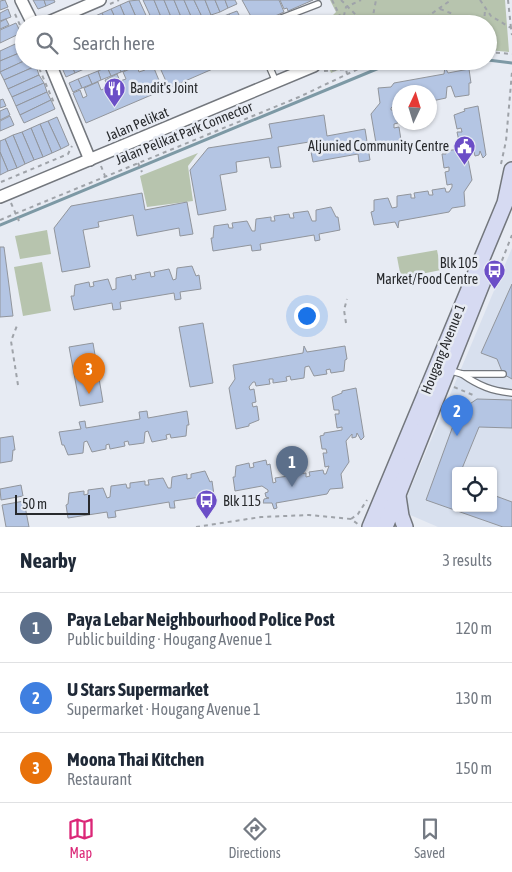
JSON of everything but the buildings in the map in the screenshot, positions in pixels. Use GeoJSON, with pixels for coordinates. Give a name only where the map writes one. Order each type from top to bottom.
{"type":"FeatureCollection","features":[{"type":"Feature","properties":{"kind":"main road","name":"Hougang Avenue 1"},"geometry":{"type":"LineString","coordinates":[[385,527],[398,494],[454,377],[510,206],[506,169]]}},
{"type":"Feature","properties":{"kind":"main road","name":"Hougang Avenue 1"},"geometry":{"type":"LineString","coordinates":[[370,527],[510,206]]}},
{"type":"Feature","properties":{"kind":"main road"},"geometry":{"type":"LineString","coordinates":[[398,494],[401,516],[405,527]]}},
{"type":"Feature","properties":{"kind":"street"},"geometry":{"type":"LineString","coordinates":[[21,0],[28,15]]}},
{"type":"Feature","properties":{"kind":"street"},"geometry":{"type":"LineString","coordinates":[[65,15],[100,0]]}},
{"type":"Feature","properties":{"kind":"street"},"geometry":{"type":"LineString","coordinates":[[53,70],[90,160]]}},
{"type":"Feature","properties":{"kind":"street","name":"Jalan Pelikat"},"geometry":{"type":"LineString","coordinates":[[0,197],[304,70]]}},
{"type":"Feature","properties":{"kind":"lane"},"geometry":{"type":"LineString","coordinates":[[289,15],[318,4]]}},
{"type":"Feature","properties":{"kind":"lane"},"geometry":{"type":"LineString","coordinates":[[271,70],[276,82]]}},
{"type":"Feature","properties":{"kind":"lane"},"geometry":{"type":"LineString","coordinates":[[454,377],[504,374]]}},
{"type":"Feature","properties":{"kind":"lane"},"geometry":{"type":"LineString","coordinates":[[454,377],[495,392],[512,393]]}},
{"type":"Feature","properties":{"kind":"path"},"geometry":{"type":"LineString","coordinates":[[332,0],[340,15]]}},
{"type":"Feature","properties":{"kind":"path"},"geometry":{"type":"LineString","coordinates":[[341,0],[346,7],[357,15]]}},
{"type":"Feature","properties":{"kind":"path"},"geometry":{"type":"LineString","coordinates":[[344,15],[346,7],[361,0]]}},
{"type":"Feature","properties":{"kind":"path"},"geometry":{"type":"LineString","coordinates":[[373,15],[376,0]]}},
{"type":"Feature","properties":{"kind":"path"},"geometry":{"type":"LineString","coordinates":[[428,15],[451,0]]}},
{"type":"Feature","properties":{"kind":"path"},"geometry":{"type":"LineString","coordinates":[[480,0],[489,15]]}},
{"type":"Feature","properties":{"kind":"path"},"geometry":{"type":"LineString","coordinates":[[508,0],[512,35]]}},
{"type":"Feature","properties":{"kind":"path"},"geometry":{"type":"LineString","coordinates":[[440,9],[454,15]]}},
{"type":"Feature","properties":{"kind":"path"},"geometry":{"type":"LineString","coordinates":[[485,10],[485,15]]}},
{"type":"Feature","properties":{"kind":"path"},"geometry":{"type":"LineString","coordinates":[[14,11],[16,15]]}},
{"type":"Feature","properties":{"kind":"path"},"geometry":{"type":"LineString","coordinates":[[497,20],[511,28]]}},
{"type":"Feature","properties":{"kind":"path"},"geometry":{"type":"LineString","coordinates":[[497,53],[512,54]]}},
{"type":"Feature","properties":{"kind":"path"},"geometry":{"type":"LineString","coordinates":[[40,70],[57,110]]}},
{"type":"Feature","properties":{"kind":"path"},"geometry":{"type":"LineString","coordinates":[[315,70],[316,73],[338,70]]}},
{"type":"Feature","properties":{"kind":"path"},"geometry":{"type":"LineString","coordinates":[[346,70],[347,74]]}},
{"type":"Feature","properties":{"kind":"path","name":"Jalan Pelikat Park Connector"},"geometry":{"type":"LineString","coordinates":[[0,220],[299,97],[356,70]]}},
{"type":"Feature","properties":{"kind":"path"},"geometry":{"type":"LineString","coordinates":[[506,169],[506,141],[512,73]]}},
{"type":"Feature","properties":{"kind":"path"},"geometry":{"type":"LineString","coordinates":[[1,182],[68,154],[72,145]]}},
{"type":"Feature","properties":{"kind":"path"},"geometry":{"type":"LineString","coordinates":[[138,163],[142,172]]}},
{"type":"Feature","properties":{"kind":"path"},"geometry":{"type":"LineString","coordinates":[[16,214],[20,221]]}},
{"type":"Feature","properties":{"kind":"path"},"geometry":{"type":"LineString","coordinates":[[346,323],[344,310],[347,299]]}},
{"type":"Feature","properties":{"kind":"path"},"geometry":{"type":"LineString","coordinates":[[18,323],[11,342],[18,386]]}},
{"type":"Feature","properties":{"kind":"path"},"geometry":{"type":"LineString","coordinates":[[454,377],[473,395]]}},
{"type":"Feature","properties":{"kind":"path"},"geometry":{"type":"LineString","coordinates":[[351,519],[358,514],[369,496]]}},
{"type":"Feature","properties":{"kind":"path"},"geometry":{"type":"LineString","coordinates":[[196,527],[309,515],[351,519],[355,523]]}},
{"type":"Feature","properties":{"kind":"shaded area"},"geometry":{"type":"Polygon","coordinates":[[[512,248],[512,527],[438,527],[401,511],[512,248]]]}},
{"type":"Feature","properties":{"kind":"green space"},"geometry":{"type":"Polygon","coordinates":[[[330,0],[505,0],[509,52],[497,51],[497,15],[333,15],[336,12],[330,0]]]}},
{"type":"Feature","properties":{"kind":"green space"},"geometry":{"type":"Polygon","coordinates":[[[198,153],[188,166],[193,201],[147,207],[140,176],[198,153]]]}},
{"type":"Feature","properties":{"kind":"green space"},"geometry":{"type":"Polygon","coordinates":[[[47,230],[51,254],[20,259],[15,236],[47,230]]]}},
{"type":"Feature","properties":{"kind":"green space"},"geometry":{"type":"Polygon","coordinates":[[[437,250],[441,270],[401,278],[397,257],[437,250]]]}},
{"type":"Feature","properties":{"kind":"green space"},"geometry":{"type":"Polygon","coordinates":[[[42,262],[51,311],[23,316],[14,267],[42,262]]]}},
{"type":"Feature","properties":{"kind":"waterway"},"geometry":{"type":"LineString","coordinates":[[497,61],[512,63]]}},
{"type":"Feature","properties":{"kind":"waterway"},"geometry":{"type":"LineString","coordinates":[[0,225],[374,70]]}},
{"type":"Feature","properties":{"kind":"place","name":"Bandit's Joint"},"geometry":{"type":"Point","coordinates":[114,107]}},
{"type":"Feature","properties":{"kind":"place","name":"Aljunied Community Centre"},"geometry":{"type":"Point","coordinates":[465,165]}},
{"type":"Feature","properties":{"kind":"place","name":"Blk 105 Market/Food Centre"},"geometry":{"type":"Point","coordinates":[494,290]}},
{"type":"Feature","properties":{"kind":"place","name":"Moona Thai Kitchen"},"geometry":{"type":"Point","coordinates":[89,394]}},
{"type":"Feature","properties":{"kind":"place","name":"U Stars Supermarket"},"geometry":{"type":"Point","coordinates":[457,436]}},
{"type":"Feature","properties":{"kind":"place","name":"Paya Lebar Neighbourhood Police Post"},"geometry":{"type":"Point","coordinates":[292,487]}},
{"type":"Feature","properties":{"kind":"place","name":"Blk 115"},"geometry":{"type":"Point","coordinates":[207,520]}}]}
